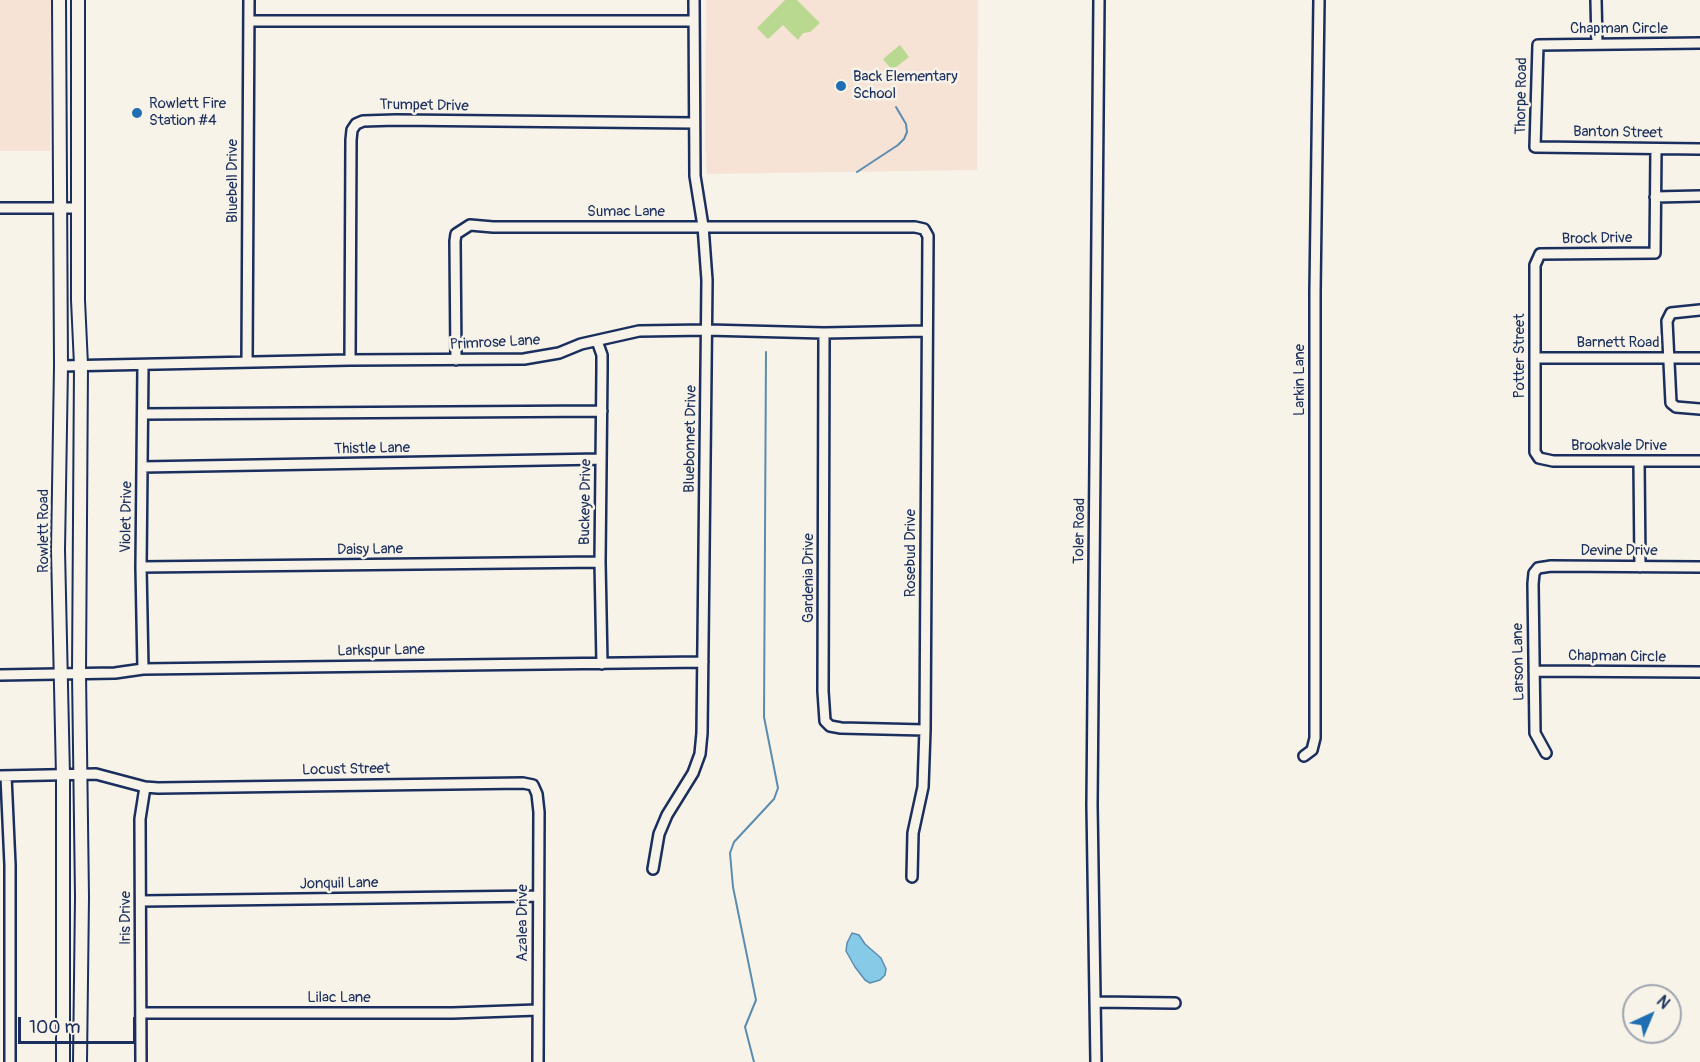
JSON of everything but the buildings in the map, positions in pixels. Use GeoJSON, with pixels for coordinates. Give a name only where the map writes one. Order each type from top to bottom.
{"type":"FeatureCollection","features":[{"type":"Feature","properties":{"kind":"main road","name":"Rowlett Road"},"geometry":{"type":"LineString","coordinates":[[59,0],[61,366],[58,550],[63,776],[63,1062]]}},
{"type":"Feature","properties":{"kind":"main road"},"geometry":{"type":"LineString","coordinates":[[78,0],[81,365],[79,673],[81,1062]]}},
{"type":"Feature","properties":{"kind":"street","name":"Bluebell Drive"},"geometry":{"type":"LineString","coordinates":[[248,362],[249,0]]}},
{"type":"Feature","properties":{"kind":"street","name":"Bluebonnet Drive"},"geometry":{"type":"LineString","coordinates":[[653,869],[659,834],[667,815],[693,773],[700,754],[702,733],[707,280],[703,226],[695,176],[694,0]]}},
{"type":"Feature","properties":{"kind":"street","name":"Toler Road"},"geometry":{"type":"LineString","coordinates":[[1096,1062],[1092,805],[1099,0]]}},
{"type":"Feature","properties":{"kind":"street","name":"Larkin Lane"},"geometry":{"type":"LineString","coordinates":[[1304,756],[1312,750],[1315,738],[1315,291],[1320,0]]}},
{"type":"Feature","properties":{"kind":"street"},"geometry":{"type":"LineString","coordinates":[[1596,0],[1596,44]]}},
{"type":"Feature","properties":{"kind":"street"},"geometry":{"type":"LineString","coordinates":[[249,21],[694,21]]}},
{"type":"Feature","properties":{"kind":"street","name":"Chapman Circle"},"geometry":{"type":"LineString","coordinates":[[1538,45],[1700,44]]}},
{"type":"Feature","properties":{"kind":"street","name":"Thorpe Road"},"geometry":{"type":"LineString","coordinates":[[1535,147],[1538,45]]}},
{"type":"Feature","properties":{"kind":"street","name":"Trumpet Drive"},"geometry":{"type":"LineString","coordinates":[[350,360],[351,140],[352,130],[356,124],[363,121],[396,120],[694,123]]}},
{"type":"Feature","properties":{"kind":"street","name":"Banton Street"},"geometry":{"type":"LineString","coordinates":[[1535,147],[1700,149]]}},
{"type":"Feature","properties":{"kind":"street"},"geometry":{"type":"LineString","coordinates":[[1656,149],[1655,197],[1700,196]]}},
{"type":"Feature","properties":{"kind":"street","name":"Brock Drive"},"geometry":{"type":"LineString","coordinates":[[1540,254],[1655,253],[1655,197]]}},
{"type":"Feature","properties":{"kind":"street"},"geometry":{"type":"LineString","coordinates":[[0,208],[78,208]]}},
{"type":"Feature","properties":{"kind":"street","name":"Sumac Lane"},"geometry":{"type":"LineString","coordinates":[[456,360],[455,241],[456,234],[470,225],[493,228],[703,226],[915,227],[924,229]]}},
{"type":"Feature","properties":{"kind":"street","name":"Rosebud Drive"},"geometry":{"type":"LineString","coordinates":[[912,877],[913,833],[923,787],[925,730],[928,236],[924,229]]}},
{"type":"Feature","properties":{"kind":"street","name":"Potter Street"},"geometry":{"type":"LineString","coordinates":[[1539,458],[1534,444],[1535,265],[1540,254]]}},
{"type":"Feature","properties":{"kind":"street"},"geometry":{"type":"LineString","coordinates":[[1700,310],[1671,313],[1667,321],[1667,358],[1671,403],[1676,407],[1700,409]]}},
{"type":"Feature","properties":{"kind":"street","name":"Primrose Lane"},"geometry":{"type":"LineString","coordinates":[[61,366],[524,359],[559,353],[581,344],[639,331],[824,333],[927,331]]}},
{"type":"Feature","properties":{"kind":"street","name":"Gardenia Drive"},"geometry":{"type":"LineString","coordinates":[[824,333],[823,691],[825,721],[830,726],[841,728],[925,730]]}},
{"type":"Feature","properties":{"kind":"street","name":"Buckeye Drive"},"geometry":{"type":"LineString","coordinates":[[597,341],[602,355],[600,562],[602,664]]}},
{"type":"Feature","properties":{"kind":"street","name":"Barnett Road"},"geometry":{"type":"LineString","coordinates":[[1536,358],[1700,358]]}},
{"type":"Feature","properties":{"kind":"street","name":"Violet Drive"},"geometry":{"type":"LineString","coordinates":[[143,365],[141,567],[143,669]]}},
{"type":"Feature","properties":{"kind":"street"},"geometry":{"type":"LineString","coordinates":[[143,414],[602,411]]}},
{"type":"Feature","properties":{"kind":"street","name":"Brookvale Drive"},"geometry":{"type":"LineString","coordinates":[[1539,458],[1554,461],[1700,461]]}},
{"type":"Feature","properties":{"kind":"street","name":"Thistle Lane"},"geometry":{"type":"LineString","coordinates":[[142,468],[602,459]]}},
{"type":"Feature","properties":{"kind":"street"},"geometry":{"type":"LineString","coordinates":[[1639,461],[1640,567]]}},
{"type":"Feature","properties":{"kind":"street","name":"Daisy Lane"},"geometry":{"type":"LineString","coordinates":[[141,567],[600,562]]}},
{"type":"Feature","properties":{"kind":"street","name":"Devine Drive"},"geometry":{"type":"LineString","coordinates":[[1538,568],[1551,566],[1700,567]]}},
{"type":"Feature","properties":{"kind":"street","name":"Larson Lane"},"geometry":{"type":"LineString","coordinates":[[1538,568],[1534,573],[1533,584],[1535,733],[1546,753]]}},
{"type":"Feature","properties":{"kind":"street","name":"Larkspur Lane"},"geometry":{"type":"LineString","coordinates":[[0,675],[115,673],[143,669],[703,662]]}},
{"type":"Feature","properties":{"kind":"street","name":"Chapman Circle"},"geometry":{"type":"LineString","coordinates":[[1534,671],[1700,672]]}},
{"type":"Feature","properties":{"kind":"street"},"geometry":{"type":"LineString","coordinates":[[10,1062],[5,955],[3,776],[105,776],[145,787]]}},
{"type":"Feature","properties":{"kind":"street","name":"Locust Street"},"geometry":{"type":"LineString","coordinates":[[145,787],[523,783],[533,785]]}},
{"type":"Feature","properties":{"kind":"street","name":"Azalea Drive"},"geometry":{"type":"LineString","coordinates":[[533,785],[537,794],[539,812],[538,1062]]}},
{"type":"Feature","properties":{"kind":"street","name":"Iris Drive"},"geometry":{"type":"LineString","coordinates":[[141,1062],[140,819],[145,787]]}},
{"type":"Feature","properties":{"kind":"street","name":"Jonquil Lane"},"geometry":{"type":"LineString","coordinates":[[141,901],[538,896]]}},
{"type":"Feature","properties":{"kind":"street"},"geometry":{"type":"LineString","coordinates":[[1096,1002],[1175,1003]]}},
{"type":"Feature","properties":{"kind":"street","name":"Lilac Lane"},"geometry":{"type":"LineString","coordinates":[[141,1012],[453,1014],[537,1010]]}},
{"type":"Feature","properties":{"kind":"shaded area"},"geometry":{"type":"Polygon","coordinates":[[[0,0],[51,0],[50,151],[0,151],[0,0]]]}},
{"type":"Feature","properties":{"kind":"shaded area","name":"Back Elementary School"},"geometry":{"type":"Polygon","coordinates":[[[706,0],[978,0],[977,170],[707,174],[705,145],[706,0]]]}},
{"type":"Feature","properties":{"kind":"green space"},"geometry":{"type":"Polygon","coordinates":[[[785,0],[797,0],[820,23],[810,32],[803,33],[798,40],[783,25],[768,39],[757,28],[785,0]]]}},
{"type":"Feature","properties":{"kind":"green space"},"geometry":{"type":"Polygon","coordinates":[[[900,45],[909,57],[892,70],[883,59],[900,45]]]}},
{"type":"Feature","properties":{"kind":"water"},"geometry":{"type":"Polygon","coordinates":[[[852,933],[859,935],[865,944],[881,958],[886,969],[885,975],[880,980],[870,983],[855,967],[846,951],[852,933]]]}},
{"type":"Feature","properties":{"kind":"waterway"},"geometry":{"type":"LineString","coordinates":[[857,172],[904,139],[907,132],[906,124],[896,107]]}},
{"type":"Feature","properties":{"kind":"waterway"},"geometry":{"type":"LineString","coordinates":[[754,1062],[745,1027],[756,1000],[733,887],[730,853],[734,842],[774,799],[778,788],[764,717],[766,352]]}},
{"type":"Feature","properties":{"kind":"place","name":"Back Elementary School"},"geometry":{"type":"Point","coordinates":[841,86]}},
{"type":"Feature","properties":{"kind":"place","name":"Rowlett Fire Station #4"},"geometry":{"type":"Point","coordinates":[137,113]}}]}
